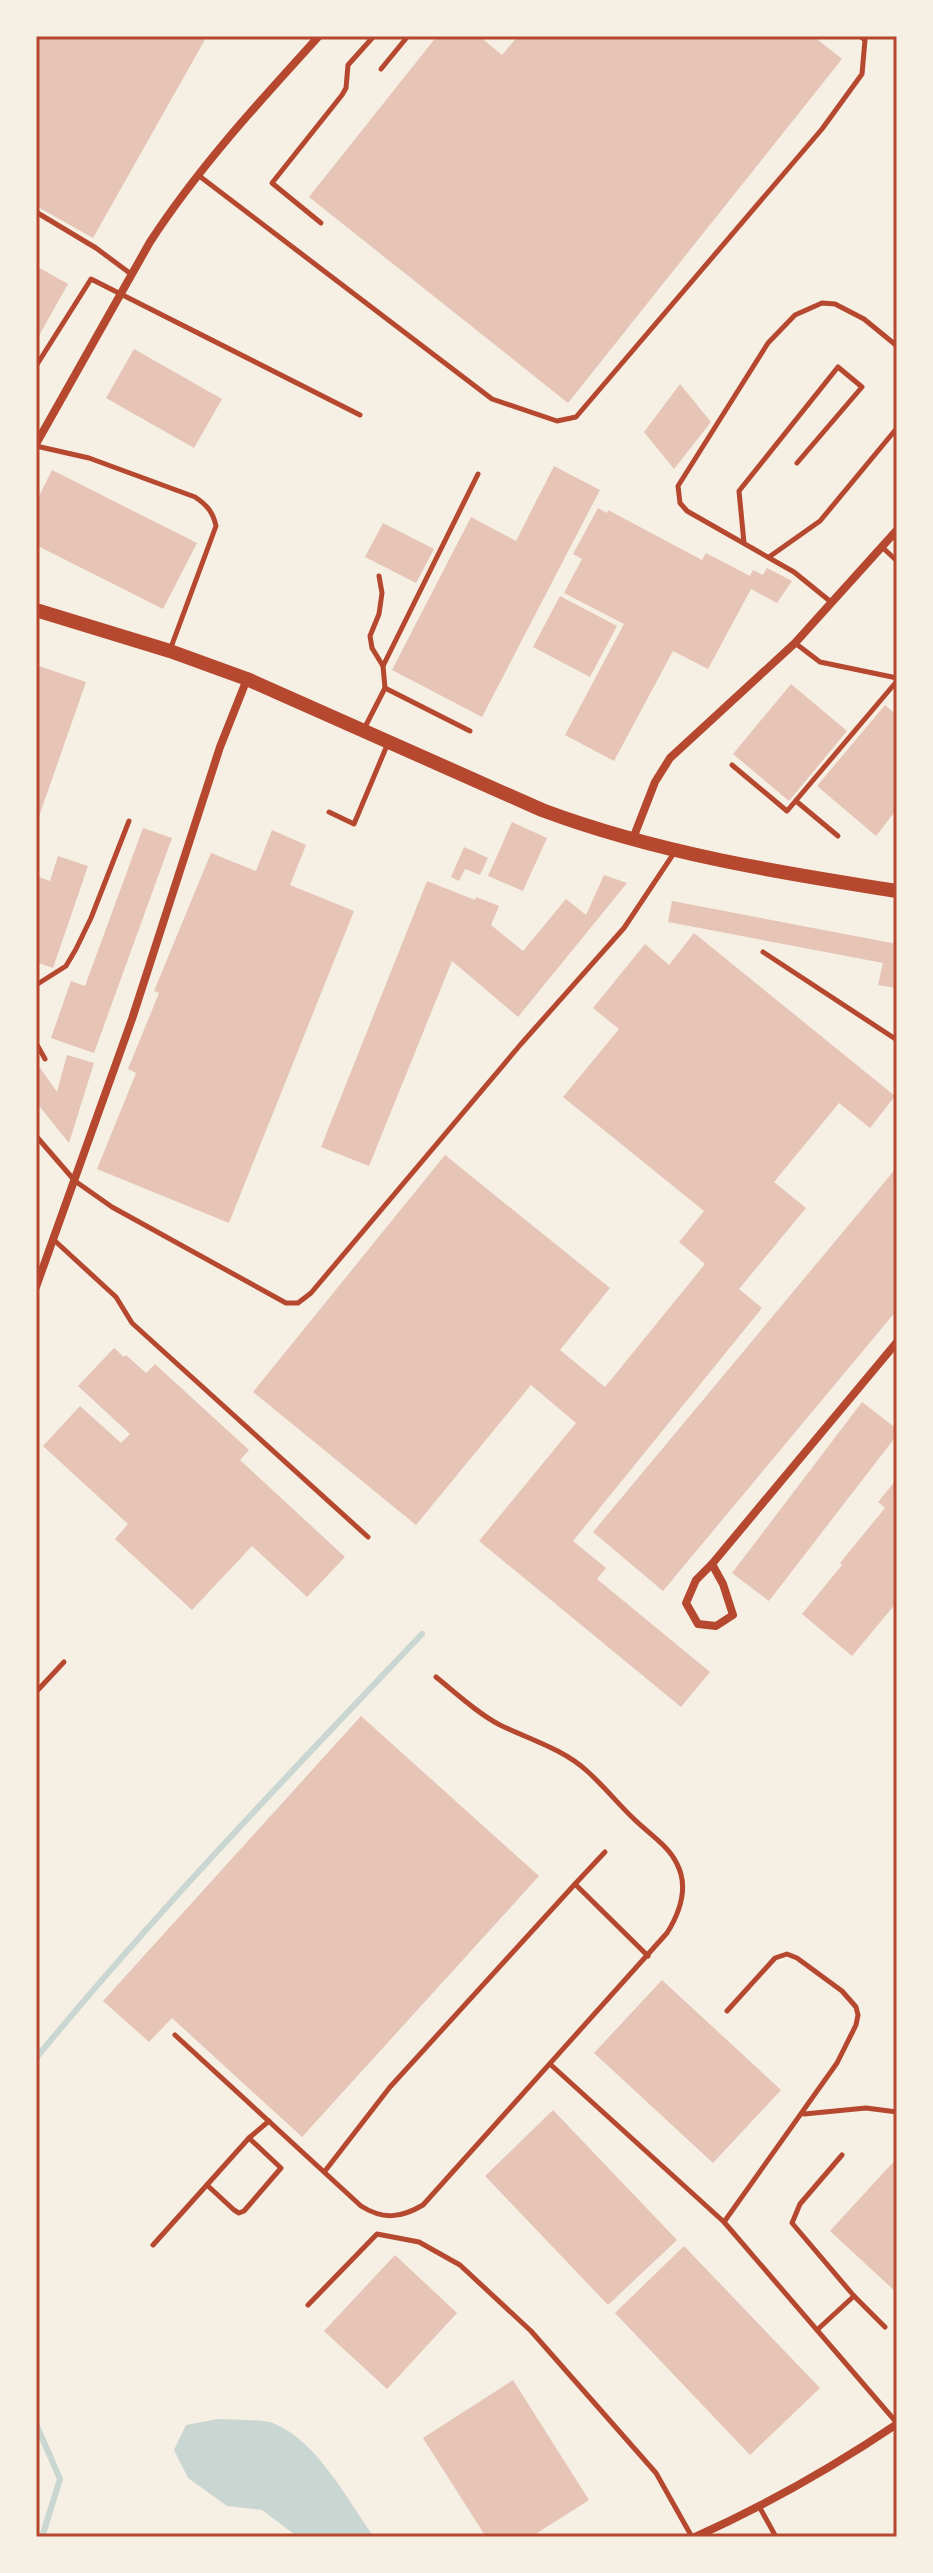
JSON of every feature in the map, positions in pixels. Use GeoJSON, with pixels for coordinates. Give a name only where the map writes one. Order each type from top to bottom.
{"type":"FeatureCollection","features":[{"type":"Feature","properties":{"kind":"street"},"geometry":{"type":"LineString","coordinates":[[36,445],[150,242],[228,136],[319,36]]}},
{"type":"Feature","properties":{"kind":"street"},"geometry":{"type":"LineString","coordinates":[[632,841],[655,782],[670,758],[795,643],[897,530]]}},
{"type":"Feature","properties":{"kind":"street"},"geometry":{"type":"LineString","coordinates":[[36,610],[170,651],[247,679],[542,810],[632,841],[897,891]]}},
{"type":"Feature","properties":{"kind":"street"},"geometry":{"type":"LineString","coordinates":[[36,1287],[132,1019],[220,747],[247,679]]}},
{"type":"Feature","properties":{"kind":"street"},"geometry":{"type":"LineString","coordinates":[[712,1564],[723,1584],[733,1615],[716,1626],[698,1624],[686,1603],[696,1580],[897,1342]]}},
{"type":"Feature","properties":{"kind":"street"},"geometry":{"type":"LineString","coordinates":[[694,2537],[760,2508],[834,2466],[897,2424]]}},
{"type":"Feature","properties":{"kind":"lane"},"geometry":{"type":"LineString","coordinates":[[321,223],[272,183],[342,95],[346,88],[348,65],[374,36]]}},
{"type":"Feature","properties":{"kind":"lane"},"geometry":{"type":"LineString","coordinates":[[381,69],[408,36]]}},
{"type":"Feature","properties":{"kind":"lane"},"geometry":{"type":"LineString","coordinates":[[197,175],[492,399],[557,421],[576,417],[822,129],[862,74],[865,40],[860,36]]}},
{"type":"Feature","properties":{"kind":"lane"},"geometry":{"type":"LineString","coordinates":[[36,212],[96,248],[132,275]]}},
{"type":"Feature","properties":{"kind":"lane"},"geometry":{"type":"LineString","coordinates":[[36,366],[91,279],[360,415]]}},
{"type":"Feature","properties":{"kind":"lane"},"geometry":{"type":"LineString","coordinates":[[832,603],[794,572],[687,511],[680,503],[678,486],[768,343],[795,315],[822,303],[835,304],[856,314],[897,346]]}},
{"type":"Feature","properties":{"kind":"lane"},"geometry":{"type":"LineString","coordinates":[[744,543],[739,491],[838,367],[862,387],[797,463]]}},
{"type":"Feature","properties":{"kind":"lane"},"geometry":{"type":"LineString","coordinates":[[769,557],[820,521],[897,428]]}},
{"type":"Feature","properties":{"kind":"lane"},"geometry":{"type":"LineString","coordinates":[[36,445],[89,458],[195,497],[214,515],[216,526],[170,651]]}},
{"type":"Feature","properties":{"kind":"lane"},"geometry":{"type":"LineString","coordinates":[[383,666],[478,474]]}},
{"type":"Feature","properties":{"kind":"lane"},"geometry":{"type":"LineString","coordinates":[[882,547],[897,561]]}},
{"type":"Feature","properties":{"kind":"lane"},"geometry":{"type":"LineString","coordinates":[[363,730],[385,688],[383,666],[372,648],[370,636],[379,614],[382,593],[379,576]]}},
{"type":"Feature","properties":{"kind":"lane"},"geometry":{"type":"LineString","coordinates":[[732,765],[787,811],[897,680],[820,662],[795,643]]}},
{"type":"Feature","properties":{"kind":"lane"},"geometry":{"type":"LineString","coordinates":[[385,688],[470,731]]}},
{"type":"Feature","properties":{"kind":"lane"},"geometry":{"type":"LineString","coordinates":[[329,812],[354,824],[388,742]]}},
{"type":"Feature","properties":{"kind":"lane"},"geometry":{"type":"LineString","coordinates":[[796,801],[838,836]]}},
{"type":"Feature","properties":{"kind":"lane"},"geometry":{"type":"LineString","coordinates":[[36,985],[66,966],[76,949],[129,821]]}},
{"type":"Feature","properties":{"kind":"lane"},"geometry":{"type":"LineString","coordinates":[[36,1136],[75,1181],[112,1207],[286,1303],[298,1303],[311,1293],[521,1044],[624,928],[674,851]]}},
{"type":"Feature","properties":{"kind":"lane"},"geometry":{"type":"LineString","coordinates":[[763,952],[897,1040]]}},
{"type":"Feature","properties":{"kind":"lane"},"geometry":{"type":"LineString","coordinates":[[36,1043],[45,1059]]}},
{"type":"Feature","properties":{"kind":"lane"},"geometry":{"type":"LineString","coordinates":[[54,1240],[116,1297],[132,1323],[368,1537]]}},
{"type":"Feature","properties":{"kind":"lane"},"geometry":{"type":"LineString","coordinates":[[36,1692],[64,1662]]}},
{"type":"Feature","properties":{"kind":"lane"},"geometry":{"type":"LineString","coordinates":[[175,2035],[361,2206],[372,2213],[399,2216],[412,2211],[430,2197],[667,1933],[676,1919],[683,1887],[676,1862],[586,1770],[531,1738],[498,1724],[436,1677]]}},
{"type":"Feature","properties":{"kind":"lane"},"geometry":{"type":"LineString","coordinates":[[325,2171],[390,2087],[605,1852]]}},
{"type":"Feature","properties":{"kind":"lane"},"geometry":{"type":"LineString","coordinates":[[575,1884],[648,1956]]}},
{"type":"Feature","properties":{"kind":"lane"},"geometry":{"type":"LineString","coordinates":[[724,2222],[803,2114],[848,2045],[858,2015],[856,2007],[842,1991],[787,1954],[775,1958],[727,2011]]}},
{"type":"Feature","properties":{"kind":"lane"},"geometry":{"type":"LineString","coordinates":[[550,2064],[724,2222],[897,2424]]}},
{"type":"Feature","properties":{"kind":"lane"},"geometry":{"type":"LineString","coordinates":[[803,2114],[866,2108],[897,2112]]}},
{"type":"Feature","properties":{"kind":"lane"},"geometry":{"type":"LineString","coordinates":[[153,2245],[249,2138],[269,2121]]}},
{"type":"Feature","properties":{"kind":"lane"},"geometry":{"type":"LineString","coordinates":[[207,2185],[234,2210],[239,2213],[244,2211],[281,2168],[249,2138]]}},
{"type":"Feature","properties":{"kind":"lane"},"geometry":{"type":"LineString","coordinates":[[842,2155],[800,2204],[792,2223],[854,2296],[885,2327]]}},
{"type":"Feature","properties":{"kind":"lane"},"geometry":{"type":"LineString","coordinates":[[308,2305],[377,2234],[419,2242],[460,2265],[531,2331],[656,2473],[694,2537]]}},
{"type":"Feature","properties":{"kind":"lane"},"geometry":{"type":"LineString","coordinates":[[817,2330],[854,2296]]}},
{"type":"Feature","properties":{"kind":"lane"},"geometry":{"type":"LineString","coordinates":[[760,2508],[776,2537]]}},
{"type":"Feature","properties":{"kind":"shaded area"},"geometry":{"type":"Polygon","coordinates":[[[218,2419],[270,2422],[290,2432],[330,2473],[374,2537],[298,2537],[262,2510],[227,2506],[188,2478],[174,2450],[186,2425],[218,2419]]]}},
{"type":"Feature","properties":{"kind":"building"},"geometry":{"type":"Polygon","coordinates":[[[36,36],[207,36],[93,238],[36,206],[36,36]]]}},
{"type":"Feature","properties":{"kind":"building"},"geometry":{"type":"Polygon","coordinates":[[[437,36],[479,36],[502,55],[518,36],[813,36],[842,59],[568,403],[309,197],[437,36]]]}},
{"type":"Feature","properties":{"kind":"building"},"geometry":{"type":"Polygon","coordinates":[[[36,266],[68,284],[36,341],[36,266]]]}},
{"type":"Feature","properties":{"kind":"building"},"geometry":{"type":"Polygon","coordinates":[[[134,349],[222,399],[194,448],[106,398],[134,349]]]}},
{"type":"Feature","properties":{"kind":"building"},"geometry":{"type":"Polygon","coordinates":[[[680,384],[711,422],[674,469],[644,432],[680,384]]]}},
{"type":"Feature","properties":{"kind":"building"},"geometry":{"type":"Polygon","coordinates":[[[554,466],[600,490],[482,717],[392,670],[471,517],[516,541],[554,466]]]}},
{"type":"Feature","properties":{"kind":"building"},"geometry":{"type":"Polygon","coordinates":[[[52,470],[197,543],[163,609],[36,545],[36,502],[52,470]]]}},
{"type":"Feature","properties":{"kind":"building"},"geometry":{"type":"Polygon","coordinates":[[[598,508],[607,513],[608,510],[702,560],[706,553],[750,576],[753,570],[763,575],[767,568],[792,581],[777,603],[751,589],[708,669],[673,651],[614,761],[565,735],[624,624],[564,593],[582,559],[573,554],[598,508]]]}},
{"type":"Feature","properties":{"kind":"building"},"geometry":{"type":"Polygon","coordinates":[[[383,523],[434,549],[416,583],[365,557],[383,523]]]}},
{"type":"Feature","properties":{"kind":"building"},"geometry":{"type":"Polygon","coordinates":[[[560,596],[617,626],[590,677],[533,647],[560,596]]]}},
{"type":"Feature","properties":{"kind":"building"},"geometry":{"type":"Polygon","coordinates":[[[36,665],[86,682],[36,825],[36,665]]]}},
{"type":"Feature","properties":{"kind":"building"},"geometry":{"type":"Polygon","coordinates":[[[791,684],[847,731],[789,801],[733,754],[791,684]]]}},
{"type":"Feature","properties":{"kind":"building"},"geometry":{"type":"Polygon","coordinates":[[[885,705],[897,715],[897,809],[876,836],[817,786],[885,705]]]}},
{"type":"Feature","properties":{"kind":"building"},"geometry":{"type":"Polygon","coordinates":[[[512,822],[547,838],[523,891],[488,876],[512,822]]]}},
{"type":"Feature","properties":{"kind":"building"},"geometry":{"type":"Polygon","coordinates":[[[143,828],[172,838],[94,1053],[51,1038],[71,981],[85,986],[143,828]]]}},
{"type":"Feature","properties":{"kind":"building"},"geometry":{"type":"Polygon","coordinates":[[[272,830],[306,845],[290,885],[354,911],[229,1223],[97,1169],[136,1073],[128,1069],[159,993],[154,991],[211,853],[256,871],[272,830]]]}},
{"type":"Feature","properties":{"kind":"building"},"geometry":{"type":"Polygon","coordinates":[[[464,847],[488,858],[480,875],[465,869],[459,881],[451,877],[464,847]]]}},
{"type":"Feature","properties":{"kind":"building"},"geometry":{"type":"Polygon","coordinates":[[[58,856],[88,866],[53,968],[36,962],[36,876],[50,881],[58,856]]]}},
{"type":"Feature","properties":{"kind":"building"},"geometry":{"type":"Polygon","coordinates":[[[604,875],[627,883],[518,1017],[452,961],[369,1166],[321,1147],[427,881],[499,906],[491,925],[523,951],[566,899],[586,915],[604,875]]]}},
{"type":"Feature","properties":{"kind":"building"},"geometry":{"type":"Polygon","coordinates":[[[672,901],[897,944],[897,988],[878,985],[883,963],[668,922],[672,901]]]}},
{"type":"Feature","properties":{"kind":"building"},"geometry":{"type":"Polygon","coordinates":[[[694,933],[895,1096],[870,1128],[839,1103],[774,1182],[806,1208],[739,1289],[762,1308],[573,1541],[606,1568],[597,1579],[710,1672],[681,1707],[479,1541],[576,1423],[531,1385],[416,1525],[253,1392],[445,1155],[610,1288],[560,1350],[605,1387],[705,1264],[679,1242],[704,1211],[563,1097],[619,1029],[593,1008],[645,944],[669,965],[694,933]]]}},
{"type":"Feature","properties":{"kind":"building"},"geometry":{"type":"Polygon","coordinates":[[[67,1055],[94,1063],[69,1143],[36,1102],[36,1062],[57,1092],[67,1055]]]}},
{"type":"Feature","properties":{"kind":"building"},"geometry":{"type":"Polygon","coordinates":[[[897,1167],[897,1310],[663,1591],[593,1532],[897,1167]]]}},
{"type":"Feature","properties":{"kind":"building"},"geometry":{"type":"Polygon","coordinates":[[[114,1348],[146,1373],[155,1364],[249,1450],[240,1460],[345,1557],[307,1597],[252,1546],[192,1610],[115,1539],[128,1524],[43,1446],[80,1406],[121,1443],[130,1434],[78,1386],[114,1348]]]}},
{"type":"Feature","properties":{"kind":"building"},"geometry":{"type":"Polygon","coordinates":[[[862,1402],[897,1429],[897,1435],[769,1601],[732,1573],[862,1402]]]}},
{"type":"Feature","properties":{"kind":"building"},"geometry":{"type":"Polygon","coordinates":[[[897,1479],[897,1602],[852,1656],[802,1614],[885,1508],[878,1502],[897,1479]]]}},
{"type":"Feature","properties":{"kind":"building"},"geometry":{"type":"Polygon","coordinates":[[[361,1716],[539,1876],[302,2137],[172,2018],[149,2042],[103,2001],[361,1716]]]}},
{"type":"Feature","properties":{"kind":"building"},"geometry":{"type":"Polygon","coordinates":[[[662,1980],[781,2090],[713,2163],[594,2053],[662,1980]]]}},
{"type":"Feature","properties":{"kind":"building"},"geometry":{"type":"Polygon","coordinates":[[[553,2110],[677,2240],[608,2305],[485,2176],[553,2110]]]}},
{"type":"Feature","properties":{"kind":"building"},"geometry":{"type":"Polygon","coordinates":[[[897,2158],[897,2293],[830,2231],[897,2158]]]}},
{"type":"Feature","properties":{"kind":"building"},"geometry":{"type":"Polygon","coordinates":[[[684,2246],[820,2388],[750,2455],[615,2313],[684,2246]]]}},
{"type":"Feature","properties":{"kind":"building"},"geometry":{"type":"Polygon","coordinates":[[[395,2255],[457,2313],[387,2389],[324,2331],[395,2255]]]}},
{"type":"Feature","properties":{"kind":"building"},"geometry":{"type":"Polygon","coordinates":[[[513,2380],[589,2500],[531,2537],[486,2537],[423,2438],[513,2380]]]}},
{"type":"Feature","properties":{"kind":"waterway"},"geometry":{"type":"LineString","coordinates":[[36,2058],[177,1895],[422,1634]]}},
{"type":"Feature","properties":{"kind":"waterway"},"geometry":{"type":"LineString","coordinates":[[36,2424],[60,2479],[42,2537]]}}]}
